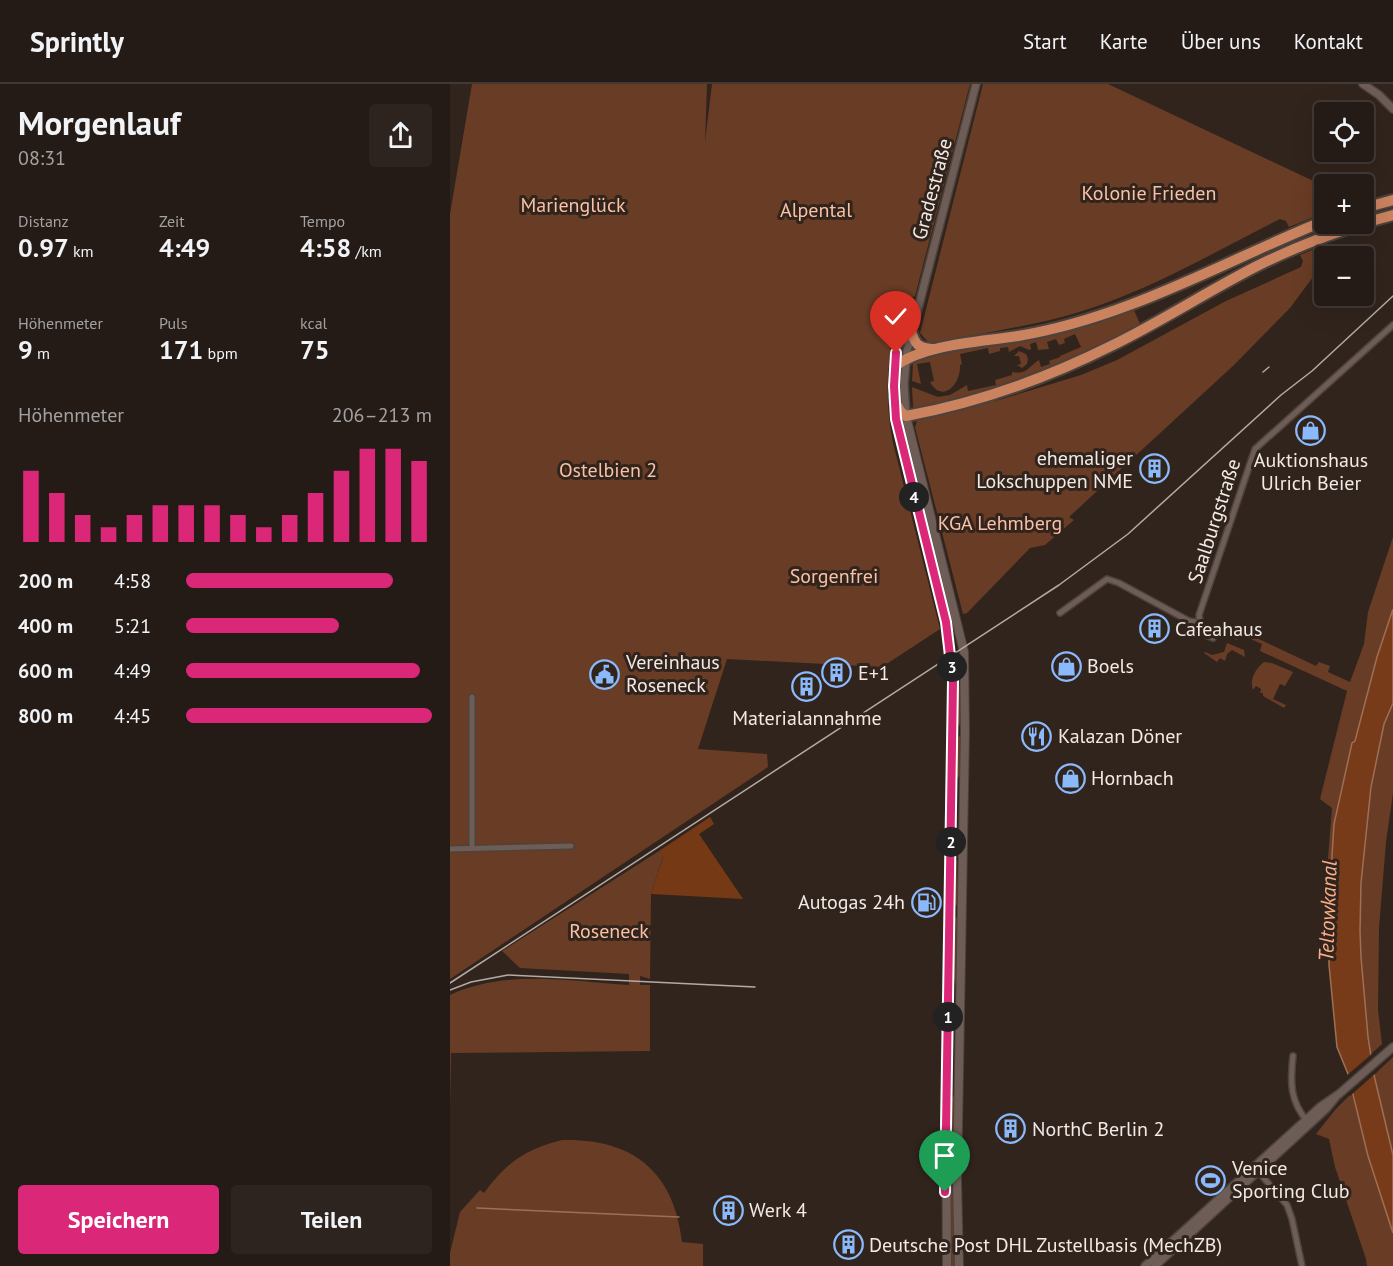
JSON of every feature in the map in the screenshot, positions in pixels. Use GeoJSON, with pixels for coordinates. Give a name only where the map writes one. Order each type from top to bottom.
{"type":"FeatureCollection","features":[{"type":"Feature","properties":{"kind":"highway"},"geometry":{"type":"LineString","coordinates":[[1374,205],[1393,200]]}},
{"type":"Feature","properties":{"kind":"highway"},"geometry":{"type":"LineString","coordinates":[[1374,220],[1393,215]]}},
{"type":"Feature","properties":{"kind":"highway"},"geometry":{"type":"LineString","coordinates":[[895,366],[906,358],[936,350],[1031,334],[1098,316],[1165,292],[1314,225]]}},
{"type":"Feature","properties":{"kind":"highway"},"geometry":{"type":"LineString","coordinates":[[894,400],[906,416],[974,400],[1041,378],[1113,345],[1256,267],[1296,248],[1334,234]]}},
{"type":"Feature","properties":{"kind":"highway"},"geometry":{"type":"LineString","coordinates":[[911,331],[914,342],[918,346],[936,350]]}},
{"type":"Feature","properties":{"kind":"main road","name":"Gradestraße"},"geometry":{"type":"LineString","coordinates":[[895,366],[894,400],[898,431],[946,622],[953,681],[946,1108],[946,1266]]}},
{"type":"Feature","properties":{"kind":"main road","name":"Gradestraße"},"geometry":{"type":"LineString","coordinates":[[906,416],[964,652],[965,731],[957,1182],[959,1266]]}},
{"type":"Feature","properties":{"kind":"street","name":"Gradestraße"},"geometry":{"type":"LineString","coordinates":[[906,416],[904,384],[911,331],[976,84]]}},
{"type":"Feature","properties":{"kind":"street"},"geometry":{"type":"LineString","coordinates":[[1364,84],[1393,109]]}},
{"type":"Feature","properties":{"kind":"street","name":"Gradestraße"},"geometry":{"type":"LineString","coordinates":[[895,366],[901,332],[919,303]]}},
{"type":"Feature","properties":{"kind":"street","name":"Saalburgstraße"},"geometry":{"type":"LineString","coordinates":[[1200,622],[1201,608],[1255,449],[1393,325]]}},
{"type":"Feature","properties":{"kind":"street"},"geometry":{"type":"LineString","coordinates":[[1060,613],[1107,579],[1119,583],[1189,621],[1200,622],[1206,635],[1213,638]]}},
{"type":"Feature","properties":{"kind":"street"},"geometry":{"type":"LineString","coordinates":[[472,697],[472,847]]}},
{"type":"Feature","properties":{"kind":"street"},"geometry":{"type":"LineString","coordinates":[[450,849],[571,846]]}},
{"type":"Feature","properties":{"kind":"street"},"geometry":{"type":"LineString","coordinates":[[1145,1266],[1393,1047]]}},
{"type":"Feature","properties":{"kind":"street"},"geometry":{"type":"LineString","coordinates":[[1293,1056],[1292,1081],[1295,1103],[1298,1111],[1308,1122]]}},
{"type":"Feature","properties":{"kind":"street"},"geometry":{"type":"LineString","coordinates":[[1155,1266],[1256,1169]]}},
{"type":"Feature","properties":{"kind":"street"},"geometry":{"type":"LineString","coordinates":[[1256,1169],[1280,1196],[1290,1212],[1302,1266]]}},
{"type":"Feature","properties":{"kind":"green space"},"geometry":{"type":"Polygon","coordinates":[[[472,84],[707,84],[705,142],[712,84],[970,84],[915,296],[909,299],[901,298],[888,370],[888,406],[893,443],[940,629],[882,667],[727,659],[698,749],[767,754],[768,767],[450,979],[450,214],[472,84]]]}},
{"type":"Feature","properties":{"kind":"green space","name":"Kolonie Frieden"},"geometry":{"type":"Polygon","coordinates":[[[983,84],[1108,84],[1314,181],[1314,217],[1289,227],[1286,221],[1280,219],[1148,286],[1103,304],[1039,322],[930,344],[920,333],[983,84]]]}},
{"type":"Feature","properties":{"kind":"green space","name":"KGA Lehmberg"},"geometry":{"type":"Polygon","coordinates":[[[1314,249],[1314,275],[1290,308],[1234,365],[1069,517],[1074,520],[1045,545],[1030,548],[967,613],[963,614],[915,427],[918,418],[999,400],[1081,375],[1117,360],[1226,301],[1301,267],[1303,261],[1300,255],[1314,249]]]}},
{"type":"Feature","properties":{"kind":"green space"},"geometry":{"type":"Polygon","coordinates":[[[1133,308],[1141,326],[1060,366],[973,397],[917,410],[913,406],[912,387],[938,397],[950,395],[967,385],[968,391],[996,385],[995,380],[1012,375],[1012,372],[1024,371],[1039,360],[1041,367],[1050,364],[1049,361],[1081,347],[1075,334],[1064,339],[1065,343],[1059,345],[1056,339],[1047,342],[1049,349],[1038,350],[1036,342],[1030,344],[1031,349],[1029,350],[1020,346],[1009,352],[1008,347],[1000,348],[1000,351],[989,354],[988,348],[960,354],[962,364],[958,379],[950,389],[945,391],[935,388],[930,382],[934,381],[930,362],[917,364],[921,384],[912,381],[913,364],[921,357],[991,344],[1133,308]]]}},
{"type":"Feature","properties":{"kind":"green space"},"geometry":{"type":"Polygon","coordinates":[[[1019,351],[1026,354],[1028,359],[1027,364],[1022,368],[1017,365],[1021,364],[1019,356],[1014,356],[1019,351]]]}},
{"type":"Feature","properties":{"kind":"green space"},"geometry":{"type":"Polygon","coordinates":[[[901,426],[904,426],[952,617],[951,621],[901,426]]]}},
{"type":"Feature","properties":{"kind":"green space"},"geometry":{"type":"Polygon","coordinates":[[[1393,537],[1393,609],[1377,657],[1355,741],[1352,743],[1336,813],[1330,871],[1327,871],[1332,808],[1320,799],[1347,691],[1260,651],[1262,644],[1242,635],[1237,640],[1228,636],[1234,625],[1242,627],[1244,632],[1316,666],[1319,662],[1330,666],[1328,672],[1350,682],[1364,644],[1368,612],[1393,537]]]}},
{"type":"Feature","properties":{"kind":"green space"},"geometry":{"type":"Polygon","coordinates":[[[1227,643],[1244,650],[1245,657],[1232,650],[1227,654],[1225,661],[1220,658],[1217,662],[1204,653],[1212,655],[1224,652],[1227,643]]]}},
{"type":"Feature","properties":{"kind":"green space"},"geometry":{"type":"Polygon","coordinates":[[[1264,662],[1293,672],[1285,686],[1280,684],[1273,699],[1286,705],[1284,708],[1263,696],[1263,693],[1260,693],[1261,689],[1256,686],[1253,690],[1254,674],[1264,662]]]}},
{"type":"Feature","properties":{"kind":"green space"},"geometry":{"type":"Polygon","coordinates":[[[960,686],[961,723],[958,726],[957,691],[960,686]]]}},
{"type":"Feature","properties":{"kind":"green space"},"geometry":{"type":"Polygon","coordinates":[[[1393,703],[1393,793],[1386,842],[1379,928],[1378,1010],[1382,1044],[1371,1054],[1362,985],[1361,878],[1364,842],[1379,746],[1393,703]]]}},
{"type":"Feature","properties":{"kind":"green space"},"geometry":{"type":"Polygon","coordinates":[[[961,737],[961,774],[957,779],[957,738],[961,737]]]}},
{"type":"Feature","properties":{"kind":"green space","name":"Roseneck"},"geometry":{"type":"Polygon","coordinates":[[[659,851],[663,856],[651,894],[650,979],[640,976],[640,985],[650,985],[650,1051],[451,1053],[450,1106],[450,995],[471,987],[516,979],[629,985],[629,974],[520,968],[502,951],[659,851]]]}},
{"type":"Feature","properties":{"kind":"green space"},"geometry":{"type":"Polygon","coordinates":[[[957,860],[958,904],[955,906],[954,863],[957,860]]]}},
{"type":"Feature","properties":{"kind":"green space"},"geometry":{"type":"Polygon","coordinates":[[[956,917],[958,920],[956,986],[952,968],[953,919],[956,917]]]}},
{"type":"Feature","properties":{"kind":"green space"},"geometry":{"type":"Polygon","coordinates":[[[1393,1057],[1393,1155],[1374,1075],[1393,1057]]]}},
{"type":"Feature","properties":{"kind":"green space"},"geometry":{"type":"Polygon","coordinates":[[[1352,1093],[1368,1156],[1393,1233],[1393,1266],[1367,1266],[1335,1167],[1329,1139],[1316,1134],[1352,1093]]]}},
{"type":"Feature","properties":{"kind":"green space"},"geometry":{"type":"Polygon","coordinates":[[[953,1095],[955,1097],[953,1176],[950,1175],[950,1098],[953,1095]]]}},
{"type":"Feature","properties":{"kind":"green space"},"geometry":{"type":"Polygon","coordinates":[[[562,1140],[609,1145],[629,1153],[645,1164],[659,1178],[670,1196],[682,1242],[703,1244],[703,1266],[450,1266],[450,1253],[460,1212],[480,1190],[484,1193],[500,1173],[517,1159],[537,1148],[562,1140]]]}},
{"type":"Feature","properties":{"kind":"green space"},"geometry":{"type":"Polygon","coordinates":[[[949,1187],[954,1187],[955,1266],[951,1266],[949,1187]]]}},
{"type":"Feature","properties":{"kind":"shaded area"},"geometry":{"type":"Polygon","coordinates":[[[1393,609],[1393,703],[1384,724],[1371,787],[1361,883],[1360,931],[1368,1037],[1374,1075],[1393,1155],[1393,1233],[1368,1156],[1348,1074],[1337,1047],[1329,965],[1329,903],[1334,824],[1352,743],[1355,741],[1377,657],[1393,609]]]}},
{"type":"Feature","properties":{"kind":"shaded area"},"geometry":{"type":"Polygon","coordinates":[[[710,817],[714,824],[699,834],[743,899],[651,894],[663,857],[659,851],[710,817]]]}},
{"type":"Feature","properties":{"kind":"pier"},"geometry":{"type":"Polygon","coordinates":[[[1374,1052],[1377,1072],[1350,1096],[1345,1077],[1374,1052]]]}},
{"type":"Feature","properties":{"kind":"waterway"},"geometry":{"type":"LineString","coordinates":[[477,1208],[679,1217]]}},
{"type":"Feature","properties":{"kind":"railway"},"geometry":{"type":"LineString","coordinates":[[450,983],[1059,585],[1128,534],[1393,296]]}},
{"type":"Feature","properties":{"kind":"railway"},"geometry":{"type":"LineString","coordinates":[[1263,372],[1269,367]]}},
{"type":"Feature","properties":{"kind":"railway"},"geometry":{"type":"LineString","coordinates":[[450,990],[471,982],[508,975],[755,987]]}},
{"type":"Feature","properties":{"kind":"place","name":"Auktionshaus Ulrich Beier"},"geometry":{"type":"Point","coordinates":[1311,430]}},
{"type":"Feature","properties":{"kind":"place","name":"ehemaliger Lokschuppen NME"},"geometry":{"type":"Point","coordinates":[1154,469]}},
{"type":"Feature","properties":{"kind":"place","name":"Cafeahaus"},"geometry":{"type":"Point","coordinates":[1154,629]}},
{"type":"Feature","properties":{"kind":"place","name":"Boels"},"geometry":{"type":"Point","coordinates":[1066,666]}},
{"type":"Feature","properties":{"kind":"place","name":"E+1"},"geometry":{"type":"Point","coordinates":[837,673]}},
{"type":"Feature","properties":{"kind":"place","name":"Vereinhaus Roseneck"},"geometry":{"type":"Point","coordinates":[605,674]}},
{"type":"Feature","properties":{"kind":"place","name":"Materialannahme"},"geometry":{"type":"Point","coordinates":[807,687]}},
{"type":"Feature","properties":{"kind":"place","name":"Kalazan Döner"},"geometry":{"type":"Point","coordinates":[1037,736]}},
{"type":"Feature","properties":{"kind":"place","name":"Hornbach"},"geometry":{"type":"Point","coordinates":[1070,778]}},
{"type":"Feature","properties":{"kind":"place","name":"Autogas 24h"},"geometry":{"type":"Point","coordinates":[926,902]}},
{"type":"Feature","properties":{"kind":"place","name":"NorthC Berlin 2"},"geometry":{"type":"Point","coordinates":[1011,1129]}},
{"type":"Feature","properties":{"kind":"place","name":"Venice Sporting Club"},"geometry":{"type":"Point","coordinates":[1211,1180]}},
{"type":"Feature","properties":{"kind":"place","name":"Werk 4"},"geometry":{"type":"Point","coordinates":[728,1210]}},
{"type":"Feature","properties":{"kind":"place","name":"Deutsche Post DHL Zustellbasis (MechZB)"},"geometry":{"type":"Point","coordinates":[848,1245]}},
{"type":"Feature","properties":{"kind":"route"},"geometry":{"type":"LineString","coordinates":[[896,353],[894,400],[898,431],[946,622],[952,658],[952,822],[945,1192]]}},
{"type":"Feature","properties":{"kind":"park label","name":"Marienglück"},"geometry":{"type":"Point","coordinates":[573,205]}},
{"type":"Feature","properties":{"kind":"park label","name":"Alpental"},"geometry":{"type":"Point","coordinates":[816,210]}},
{"type":"Feature","properties":{"kind":"park label","name":"Ostelbien 2"},"geometry":{"type":"Point","coordinates":[608,470]}},
{"type":"Feature","properties":{"kind":"park label","name":"Sorgenfrei"},"geometry":{"type":"Point","coordinates":[834,576]}},
{"type":"Feature","properties":{"kind":"water label","name":"Teltowkanal"},"geometry":{"type":"Point","coordinates":[1328,911]}}]}
